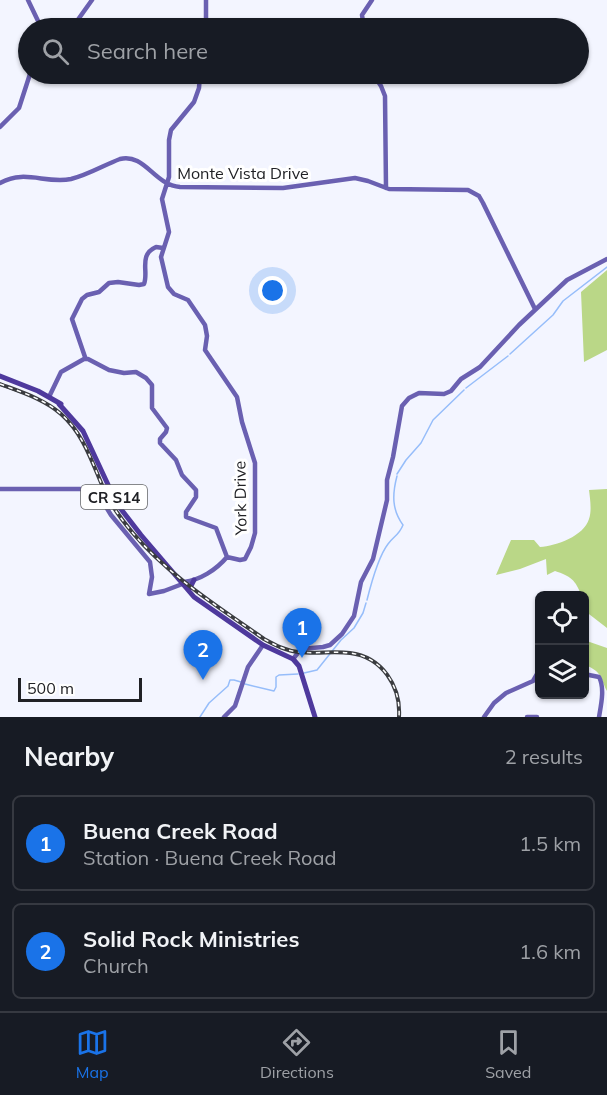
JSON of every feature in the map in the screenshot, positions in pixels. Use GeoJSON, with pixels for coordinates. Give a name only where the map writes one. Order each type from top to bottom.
{"type":"FeatureCollection","features":[{"type":"Feature","properties":{"kind":"main road","name":"CR S14"},"geometry":{"type":"LineString","coordinates":[[0,376],[49,397],[68,409],[85,430],[123,508],[149,541],[168,560],[191,595],[263,645],[293,659]]}},
{"type":"Feature","properties":{"kind":"main road","name":"CR S14"},"geometry":{"type":"LineString","coordinates":[[59,404],[86,437],[117,504],[198,599]]}},
{"type":"Feature","properties":{"kind":"main road"},"geometry":{"type":"LineString","coordinates":[[190,588],[194,580]]}},
{"type":"Feature","properties":{"kind":"main road"},"geometry":{"type":"LineString","coordinates":[[293,659],[299,666],[315,717]]}},
{"type":"Feature","properties":{"kind":"street"},"geometry":{"type":"LineString","coordinates":[[28,0],[35,18]]}},
{"type":"Feature","properties":{"kind":"street"},"geometry":{"type":"LineString","coordinates":[[79,18],[92,0]]}},
{"type":"Feature","properties":{"kind":"street"},"geometry":{"type":"LineString","coordinates":[[206,0],[206,18]]}},
{"type":"Feature","properties":{"kind":"street"},"geometry":{"type":"LineString","coordinates":[[362,18],[362,15],[372,0]]}},
{"type":"Feature","properties":{"kind":"street"},"geometry":{"type":"LineString","coordinates":[[0,127],[19,108],[27,84]]}},
{"type":"Feature","properties":{"kind":"street","name":"York Drive"},"geometry":{"type":"LineString","coordinates":[[0,489],[96,489],[111,515],[150,562],[152,569],[149,594],[194,580],[218,567],[227,557],[245,559],[254,540],[255,463],[237,397],[205,350],[207,336],[205,325],[188,300],[174,294],[168,287],[161,257],[169,231],[162,199],[169,177],[171,130],[194,102],[199,84]]}},
{"type":"Feature","properties":{"kind":"street"},"geometry":{"type":"LineString","coordinates":[[380,84],[385,96],[386,188]]}},
{"type":"Feature","properties":{"kind":"street","name":"Monte Vista Drive"},"geometry":{"type":"LineString","coordinates":[[0,183],[21,176],[72,178],[128,158],[137,160],[167,185],[180,188],[283,188],[355,178],[386,188],[461,189],[475,192],[483,203],[535,309]]}},
{"type":"Feature","properties":{"kind":"street"},"geometry":{"type":"LineString","coordinates":[[84,359],[79,336],[72,319],[82,299],[113,282],[143,284],[146,279],[144,263],[149,251],[156,247],[163,248]]}},
{"type":"Feature","properties":{"kind":"street"},"geometry":{"type":"LineString","coordinates":[[293,659],[302,649],[331,644],[342,634],[354,616],[361,582],[373,559],[387,500],[387,480],[402,406],[419,393],[444,394],[451,391],[461,379],[480,367],[535,309],[567,280],[607,259]]}},
{"type":"Feature","properties":{"kind":"street"},"geometry":{"type":"LineString","coordinates":[[49,397],[62,372],[84,359],[94,361],[109,370],[139,373],[150,381],[153,408],[167,428],[160,443],[177,460],[182,475],[195,490],[196,497],[186,512],[186,517],[216,528],[227,557]]}},
{"type":"Feature","properties":{"kind":"street"},"geometry":{"type":"LineString","coordinates":[[224,717],[236,706],[248,667],[263,645]]}},
{"type":"Feature","properties":{"kind":"street"},"geometry":{"type":"LineString","coordinates":[[589,675],[599,677],[601,681],[602,701],[599,717]]}},
{"type":"Feature","properties":{"kind":"street"},"geometry":{"type":"LineString","coordinates":[[484,717],[494,703],[506,693],[535,679]]}},
{"type":"Feature","properties":{"kind":"street"},"geometry":{"type":"LineString","coordinates":[[527,717],[537,717]]}},
{"type":"Feature","properties":{"kind":"green space"},"geometry":{"type":"Polygon","coordinates":[[[607,270],[607,350],[584,362],[581,292],[607,270]]]}},
{"type":"Feature","properties":{"kind":"green space"},"geometry":{"type":"Polygon","coordinates":[[[607,489],[607,628],[589,614],[589,591],[579,591],[572,579],[555,571],[547,575],[546,559],[496,575],[511,540],[534,540],[540,547],[554,545],[576,535],[589,519],[591,508],[589,490],[607,489]]]}},
{"type":"Feature","properties":{"kind":"green space"},"geometry":{"type":"Polygon","coordinates":[[[589,642],[607,648],[607,691],[598,673],[589,667],[589,642]]]}},
{"type":"Feature","properties":{"kind":"waterway"},"geometry":{"type":"LineString","coordinates":[[510,354],[553,315],[563,301],[607,267]]}},
{"type":"Feature","properties":{"kind":"waterway"},"geometry":{"type":"LineString","coordinates":[[466,388],[508,356]]}},
{"type":"Feature","properties":{"kind":"waterway"},"geometry":{"type":"LineString","coordinates":[[397,474],[421,443],[433,420],[464,390]]}},
{"type":"Feature","properties":{"kind":"waterway"},"geometry":{"type":"LineString","coordinates":[[367,600],[381,556],[403,525],[394,502],[397,476]]}},
{"type":"Feature","properties":{"kind":"waterway"},"geometry":{"type":"LineString","coordinates":[[304,673],[317,670],[341,640],[354,628],[366,603]]}},
{"type":"Feature","properties":{"kind":"waterway"},"geometry":{"type":"LineString","coordinates":[[245,684],[274,691],[276,677],[298,674]]}},
{"type":"Feature","properties":{"kind":"waterway"},"geometry":{"type":"LineString","coordinates":[[200,717],[209,703],[228,686],[230,680],[241,682]]}},
{"type":"Feature","properties":{"kind":"tram line"},"geometry":{"type":"LineString","coordinates":[[0,385],[22,393]]}},
{"type":"Feature","properties":{"kind":"railway"},"geometry":{"type":"LineString","coordinates":[[0,384],[47,404],[69,422],[82,441],[106,494],[118,514],[146,548],[162,563],[211,602],[264,639],[281,647],[305,653],[350,653],[371,660],[380,667],[393,684],[397,694],[399,717]]}},
{"type":"Feature","properties":{"kind":"place","name":"Buena Creek Road"},"geometry":{"type":"Point","coordinates":[302,658]}},
{"type":"Feature","properties":{"kind":"place","name":"Solid Rock Ministries"},"geometry":{"type":"Point","coordinates":[203,680]}}]}
